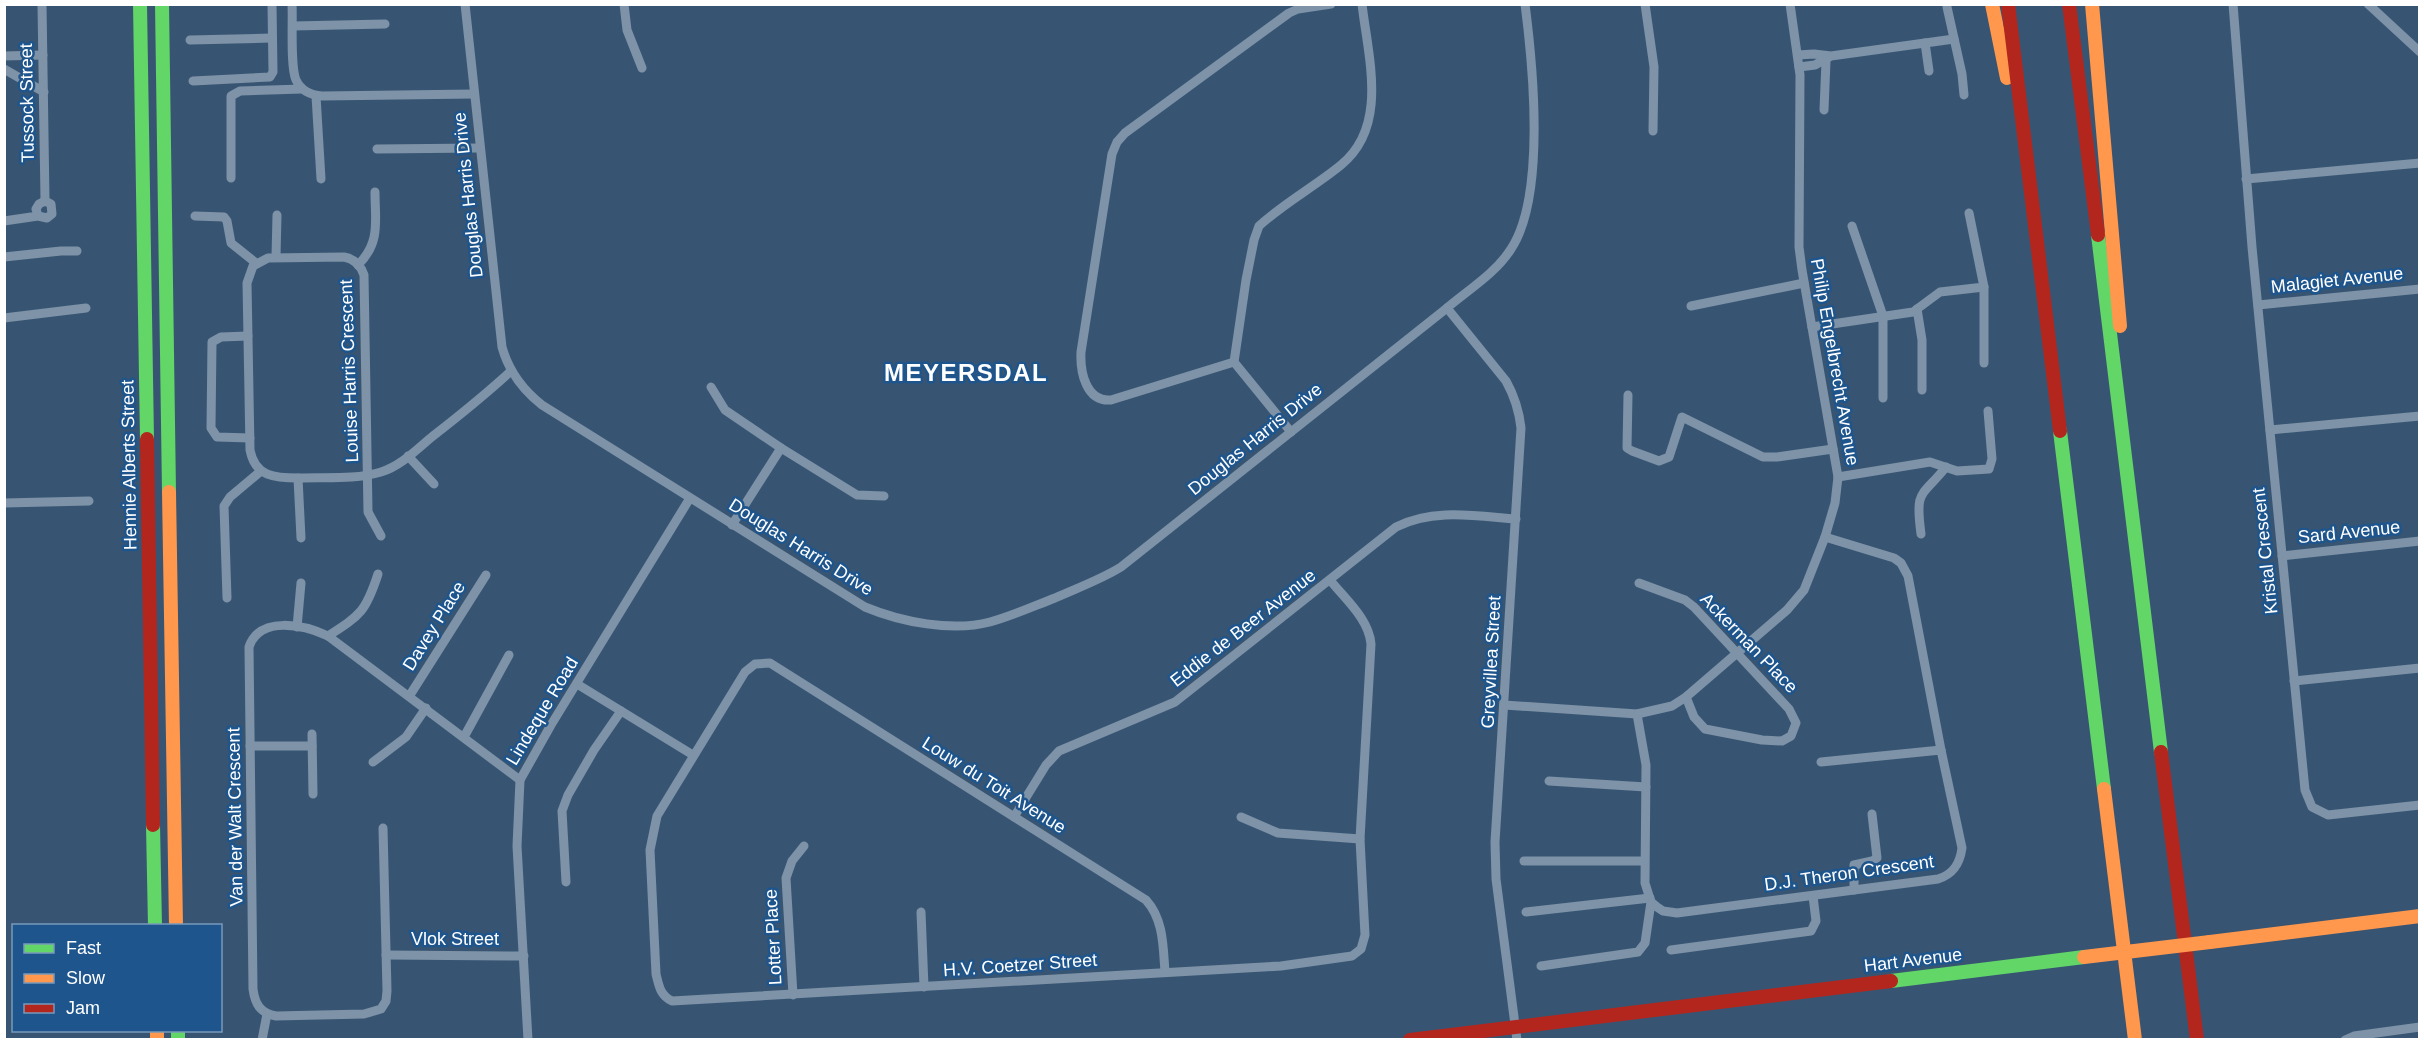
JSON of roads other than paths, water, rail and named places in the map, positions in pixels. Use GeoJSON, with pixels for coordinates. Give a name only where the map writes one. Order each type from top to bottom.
{"type":"FeatureCollection","features":[{"type":"Feature","properties":{"kind":"main road","name":"Hennie Alberts Street"},"geometry":{"type":"LineString","coordinates":[[140,4],[155,924]]}},
{"type":"Feature","properties":{"kind":"main road"},"geometry":{"type":"LineString","coordinates":[[162,4],[176,924]]}},
{"type":"Feature","properties":{"kind":"main road"},"geometry":{"type":"LineString","coordinates":[[1992,4],[2008,84],[2024,137]]}},
{"type":"Feature","properties":{"kind":"main road"},"geometry":{"type":"LineString","coordinates":[[2008,4],[2135,1040]]}},
{"type":"Feature","properties":{"kind":"main road"},"geometry":{"type":"LineString","coordinates":[[2069,4],[2197,1040]]}},
{"type":"Feature","properties":{"kind":"main road"},"geometry":{"type":"LineString","coordinates":[[2092,4],[2102,144],[2129,417],[2125,457]]}},
{"type":"Feature","properties":{"kind":"main road","name":"Hart Avenue"},"geometry":{"type":"LineString","coordinates":[[1410,1040],[1513,1033],[2084,957],[2420,916]]}},
{"type":"Feature","properties":{"kind":"street","name":"Tussock Street"},"geometry":{"type":"LineString","coordinates":[[42,4],[45,201]]}},
{"type":"Feature","properties":{"kind":"street"},"geometry":{"type":"LineString","coordinates":[[193,81],[269,78],[273,72],[272,4]]}},
{"type":"Feature","properties":{"kind":"street"},"geometry":{"type":"LineString","coordinates":[[292,4],[294,74],[302,88],[316,96],[474,94]]}},
{"type":"Feature","properties":{"kind":"street","name":"Douglas Harris Drive"},"geometry":{"type":"LineString","coordinates":[[465,4],[502,348],[511,371],[530,395],[542,405],[856,603],[878,613],[907,620],[943,624],[984,623],[1032,607],[1109,574],[1130,560],[1447,308],[1508,254],[1525,218],[1531,177],[1534,97],[1526,4]]}},
{"type":"Feature","properties":{"kind":"street"},"geometry":{"type":"LineString","coordinates":[[624,4],[627,30],[642,68]]}},
{"type":"Feature","properties":{"kind":"street"},"geometry":{"type":"LineString","coordinates":[[1234,362],[1111,400],[1101,399],[1088,389],[1080,352],[1112,154],[1117,142],[1125,133],[1289,13],[1298,9],[1331,4]]}},
{"type":"Feature","properties":{"kind":"street"},"geometry":{"type":"LineString","coordinates":[[1291,432],[1234,362],[1246,280],[1259,226],[1348,159],[1367,129],[1372,98],[1362,4]]}},
{"type":"Feature","properties":{"kind":"street"},"geometry":{"type":"LineString","coordinates":[[1645,4],[1654,67],[1653,131]]}},
{"type":"Feature","properties":{"kind":"street","name":"Philip Engelbrecht Avenue"},"geometry":{"type":"LineString","coordinates":[[1504,705],[1637,714],[1672,706],[1686,697],[1786,610],[1804,590],[1826,537],[1835,503],[1838,477],[1799,247],[1799,67],[1790,4]]}},
{"type":"Feature","properties":{"kind":"street","name":"Kristal Crescent"},"geometry":{"type":"LineString","coordinates":[[2233,4],[2246,179],[2305,790],[2312,807],[2328,815],[2420,805]]}},
{"type":"Feature","properties":{"kind":"street"},"geometry":{"type":"LineString","coordinates":[[2368,4],[2420,52]]}},
{"type":"Feature","properties":{"kind":"street"},"geometry":{"type":"LineString","coordinates":[[1947,7],[1962,74],[1964,96]]}},
{"type":"Feature","properties":{"kind":"street"},"geometry":{"type":"LineString","coordinates":[[293,26],[385,24]]}},
{"type":"Feature","properties":{"kind":"street"},"geometry":{"type":"LineString","coordinates":[[190,40],[272,38]]}},
{"type":"Feature","properties":{"kind":"street"},"geometry":{"type":"LineString","coordinates":[[1799,67],[1828,58],[1954,39]]}},
{"type":"Feature","properties":{"kind":"street"},"geometry":{"type":"LineString","coordinates":[[1925,43],[1929,71]]}},
{"type":"Feature","properties":{"kind":"street"},"geometry":{"type":"LineString","coordinates":[[1798,56],[1814,54],[1828,58]]}},
{"type":"Feature","properties":{"kind":"street"},"geometry":{"type":"LineString","coordinates":[[4,56],[43,55]]}},
{"type":"Feature","properties":{"kind":"street"},"geometry":{"type":"LineString","coordinates":[[1824,110],[1828,58]]}},
{"type":"Feature","properties":{"kind":"street"},"geometry":{"type":"LineString","coordinates":[[4,69],[44,92]]}},
{"type":"Feature","properties":{"kind":"street"},"geometry":{"type":"LineString","coordinates":[[231,178],[231,96],[240,91],[302,88]]}},
{"type":"Feature","properties":{"kind":"street"},"geometry":{"type":"LineString","coordinates":[[316,96],[321,179]]}},
{"type":"Feature","properties":{"kind":"street"},"geometry":{"type":"LineString","coordinates":[[377,149],[480,148]]}},
{"type":"Feature","properties":{"kind":"street"},"geometry":{"type":"LineString","coordinates":[[2246,179],[2420,163]]}},
{"type":"Feature","properties":{"kind":"street"},"geometry":{"type":"LineString","coordinates":[[358,265],[368,255],[373,245],[375,192]]}},
{"type":"Feature","properties":{"kind":"street","name":"Tussock Street"},"geometry":{"type":"LineString","coordinates":[[45,201],[53,207],[52,214],[44,218],[38,216],[37,206],[45,201]]}},
{"type":"Feature","properties":{"kind":"street"},"geometry":{"type":"LineString","coordinates":[[1969,213],[1983,287],[1984,363]]}},
{"type":"Feature","properties":{"kind":"street"},"geometry":{"type":"LineString","coordinates":[[276,257],[277,215]]}},
{"type":"Feature","properties":{"kind":"street"},"geometry":{"type":"LineString","coordinates":[[4,221],[38,216]]}},
{"type":"Feature","properties":{"kind":"street"},"geometry":{"type":"LineString","coordinates":[[195,216],[224,217],[227,221],[231,243],[256,263],[250,270],[248,279],[250,438],[251,458],[261,471],[230,497],[224,506],[227,598]]}},
{"type":"Feature","properties":{"kind":"street"},"geometry":{"type":"LineString","coordinates":[[1852,226],[1883,316],[1883,398]]}},
{"type":"Feature","properties":{"kind":"street"},"geometry":{"type":"LineString","coordinates":[[4,257],[61,250],[77,251]]}},
{"type":"Feature","properties":{"kind":"street","name":"Louise Harris Crescent"},"geometry":{"type":"LineString","coordinates":[[256,263],[276,257],[344,257],[358,265],[364,275],[369,475]]}},
{"type":"Feature","properties":{"kind":"street"},"geometry":{"type":"LineString","coordinates":[[1691,306],[1804,283]]}},
{"type":"Feature","properties":{"kind":"street"},"geometry":{"type":"LineString","coordinates":[[1812,327],[1913,312],[1927,299],[1945,290],[1983,287]]}},
{"type":"Feature","properties":{"kind":"street","name":"Malagiet Avenue"},"geometry":{"type":"LineString","coordinates":[[2258,305],[2420,289]]}},
{"type":"Feature","properties":{"kind":"street"},"geometry":{"type":"LineString","coordinates":[[4,318],[86,308]]}},
{"type":"Feature","properties":{"kind":"street","name":"Greyvillea Street"},"geometry":{"type":"LineString","coordinates":[[1447,308],[1506,381],[1518,405],[1521,428],[1495,842],[1513,1033]]}},
{"type":"Feature","properties":{"kind":"street"},"geometry":{"type":"LineString","coordinates":[[1917,309],[1922,340],[1922,390]]}},
{"type":"Feature","properties":{"kind":"street"},"geometry":{"type":"LineString","coordinates":[[248,336],[221,337],[212,342],[211,428],[217,437],[250,438]]}},
{"type":"Feature","properties":{"kind":"street","name":"Louise Harris Crescent"},"geometry":{"type":"LineString","coordinates":[[261,471],[275,478],[298,478],[369,475],[387,469],[408,456],[475,404],[511,371]]}},
{"type":"Feature","properties":{"kind":"street"},"geometry":{"type":"LineString","coordinates":[[711,387],[725,410],[782,448],[857,495],[884,496]]}},
{"type":"Feature","properties":{"kind":"street"},"geometry":{"type":"LineString","coordinates":[[1628,396],[1627,445],[1629,450],[1659,461],[1665,460],[1671,453],[1682,417],[1763,457],[1833,449]]}},
{"type":"Feature","properties":{"kind":"street"},"geometry":{"type":"LineString","coordinates":[[1838,477],[1930,462],[1961,472],[1990,467],[1988,411]]}},
{"type":"Feature","properties":{"kind":"street"},"geometry":{"type":"LineString","coordinates":[[2270,430],[2420,416]]}},
{"type":"Feature","properties":{"kind":"street"},"geometry":{"type":"LineString","coordinates":[[732,525],[782,448]]}},
{"type":"Feature","properties":{"kind":"street"},"geometry":{"type":"LineString","coordinates":[[408,456],[434,484]]}},
{"type":"Feature","properties":{"kind":"street"},"geometry":{"type":"LineString","coordinates":[[1921,534],[1918,506],[1920,496],[1946,467]]}},
{"type":"Feature","properties":{"kind":"street"},"geometry":{"type":"LineString","coordinates":[[369,475],[368,512],[381,536]]}},
{"type":"Feature","properties":{"kind":"street"},"geometry":{"type":"LineString","coordinates":[[298,478],[301,538]]}},
{"type":"Feature","properties":{"kind":"street","name":"Lindeque Road"},"geometry":{"type":"LineString","coordinates":[[528,1040],[517,846],[520,780],[531,758],[690,498]]}},
{"type":"Feature","properties":{"kind":"street"},"geometry":{"type":"LineString","coordinates":[[4,503],[89,501]]}},
{"type":"Feature","properties":{"kind":"street","name":"Eddie de Beer Avenue"},"geometry":{"type":"LineString","coordinates":[[1014,817],[1046,765],[1059,751],[1175,702],[1390,531],[1412,519],[1436,515],[1516,519]]}},
{"type":"Feature","properties":{"kind":"street","name":"D.J. Theron Crescent"},"geometry":{"type":"LineString","coordinates":[[1651,900],[1663,911],[1677,913],[1938,879],[1945,877],[1956,867],[1962,848],[1941,750],[1912,590],[1905,568],[1894,558],[1826,537]]}},
{"type":"Feature","properties":{"kind":"street","name":"Sard Avenue"},"geometry":{"type":"LineString","coordinates":[[2282,556],[2420,541]]}},
{"type":"Feature","properties":{"kind":"street"},"geometry":{"type":"LineString","coordinates":[[328,636],[361,613],[370,597],[378,574]]}},
{"type":"Feature","properties":{"kind":"street","name":"Davey Place"},"geometry":{"type":"LineString","coordinates":[[410,695],[486,575]]}},
{"type":"Feature","properties":{"kind":"street","name":"H.V. Coetzer Street"},"geometry":{"type":"LineString","coordinates":[[759,663],[745,672],[657,816],[650,850],[656,974],[664,997],[672,1001],[684,1002],[1281,966],[1356,953],[1363,945],[1365,927],[1360,838],[1370,690],[1371,638],[1363,622],[1330,580]]}},
{"type":"Feature","properties":{"kind":"street"},"geometry":{"type":"LineString","coordinates":[[297,627],[301,583]]}},
{"type":"Feature","properties":{"kind":"street","name":"Ackerman Place"},"geometry":{"type":"LineString","coordinates":[[1639,583],[1689,603],[1737,651],[1794,714],[1796,723],[1791,736],[1774,742],[1705,729],[1694,717],[1686,697]]}},
{"type":"Feature","properties":{"kind":"street","name":"Van der Walt Crescent"},"geometry":{"type":"LineString","coordinates":[[267,1014],[254,1000],[253,989],[249,647],[253,637],[269,627],[313,629],[328,636],[410,695],[520,780]]}},
{"type":"Feature","properties":{"kind":"street"},"geometry":{"type":"LineString","coordinates":[[464,737],[509,656]]}},
{"type":"Feature","properties":{"kind":"street","name":"Louw du Toit Avenue"},"geometry":{"type":"LineString","coordinates":[[759,663],[770,663],[777,667],[1146,900],[1155,911],[1160,924],[1165,972]]}},
{"type":"Feature","properties":{"kind":"street"},"geometry":{"type":"LineString","coordinates":[[2294,681],[2420,668]]}},
{"type":"Feature","properties":{"kind":"street"},"geometry":{"type":"LineString","coordinates":[[577,684],[693,756]]}},
{"type":"Feature","properties":{"kind":"street"},"geometry":{"type":"LineString","coordinates":[[373,762],[406,737],[426,708]]}},
{"type":"Feature","properties":{"kind":"street"},"geometry":{"type":"LineString","coordinates":[[566,882],[562,811],[568,795],[594,750],[621,711]]}},
{"type":"Feature","properties":{"kind":"street"},"geometry":{"type":"LineString","coordinates":[[1541,966],[1638,952],[1645,943],[1651,900],[1645,883],[1644,861],[1645,757],[1637,714]]}},
{"type":"Feature","properties":{"kind":"street"},"geometry":{"type":"LineString","coordinates":[[312,734],[313,794]]}},
{"type":"Feature","properties":{"kind":"street"},"geometry":{"type":"LineString","coordinates":[[250,746],[312,746]]}},
{"type":"Feature","properties":{"kind":"street"},"geometry":{"type":"LineString","coordinates":[[1821,762],[1941,750]]}},
{"type":"Feature","properties":{"kind":"street"},"geometry":{"type":"LineString","coordinates":[[1549,781],[1646,787]]}},
{"type":"Feature","properties":{"kind":"street"},"geometry":{"type":"LineString","coordinates":[[1854,890],[1854,865],[1877,858],[1872,814]]}},
{"type":"Feature","properties":{"kind":"street"},"geometry":{"type":"LineString","coordinates":[[1241,817],[1278,833],[1360,838]]}},
{"type":"Feature","properties":{"kind":"street"},"geometry":{"type":"LineString","coordinates":[[262,1040],[267,1014],[364,1014],[381,1009],[386,1001],[382,828]]}},
{"type":"Feature","properties":{"kind":"street","name":"Lotter Place"},"geometry":{"type":"LineString","coordinates":[[793,995],[786,878],[792,861],[804,846]]}},
{"type":"Feature","properties":{"kind":"street"},"geometry":{"type":"LineString","coordinates":[[1524,861],[1644,861]]}},
{"type":"Feature","properties":{"kind":"street"},"geometry":{"type":"LineString","coordinates":[[1671,950],[1811,931],[1816,921],[1813,896]]}},
{"type":"Feature","properties":{"kind":"street"},"geometry":{"type":"LineString","coordinates":[[1526,912],[1651,900]]}},
{"type":"Feature","properties":{"kind":"street"},"geometry":{"type":"LineString","coordinates":[[921,912],[924,987]]}},
{"type":"Feature","properties":{"kind":"street","name":"Vlok Street"},"geometry":{"type":"LineString","coordinates":[[386,955],[524,956]]}},
{"type":"Feature","properties":{"kind":"street"},"geometry":{"type":"LineString","coordinates":[[2345,1040],[2354,1036],[2420,1027]]}},
{"type":"Feature","properties":{"kind":"district","name":"MEYERSDAL"},"geometry":{"type":"Point","coordinates":[966,373]}}]}
